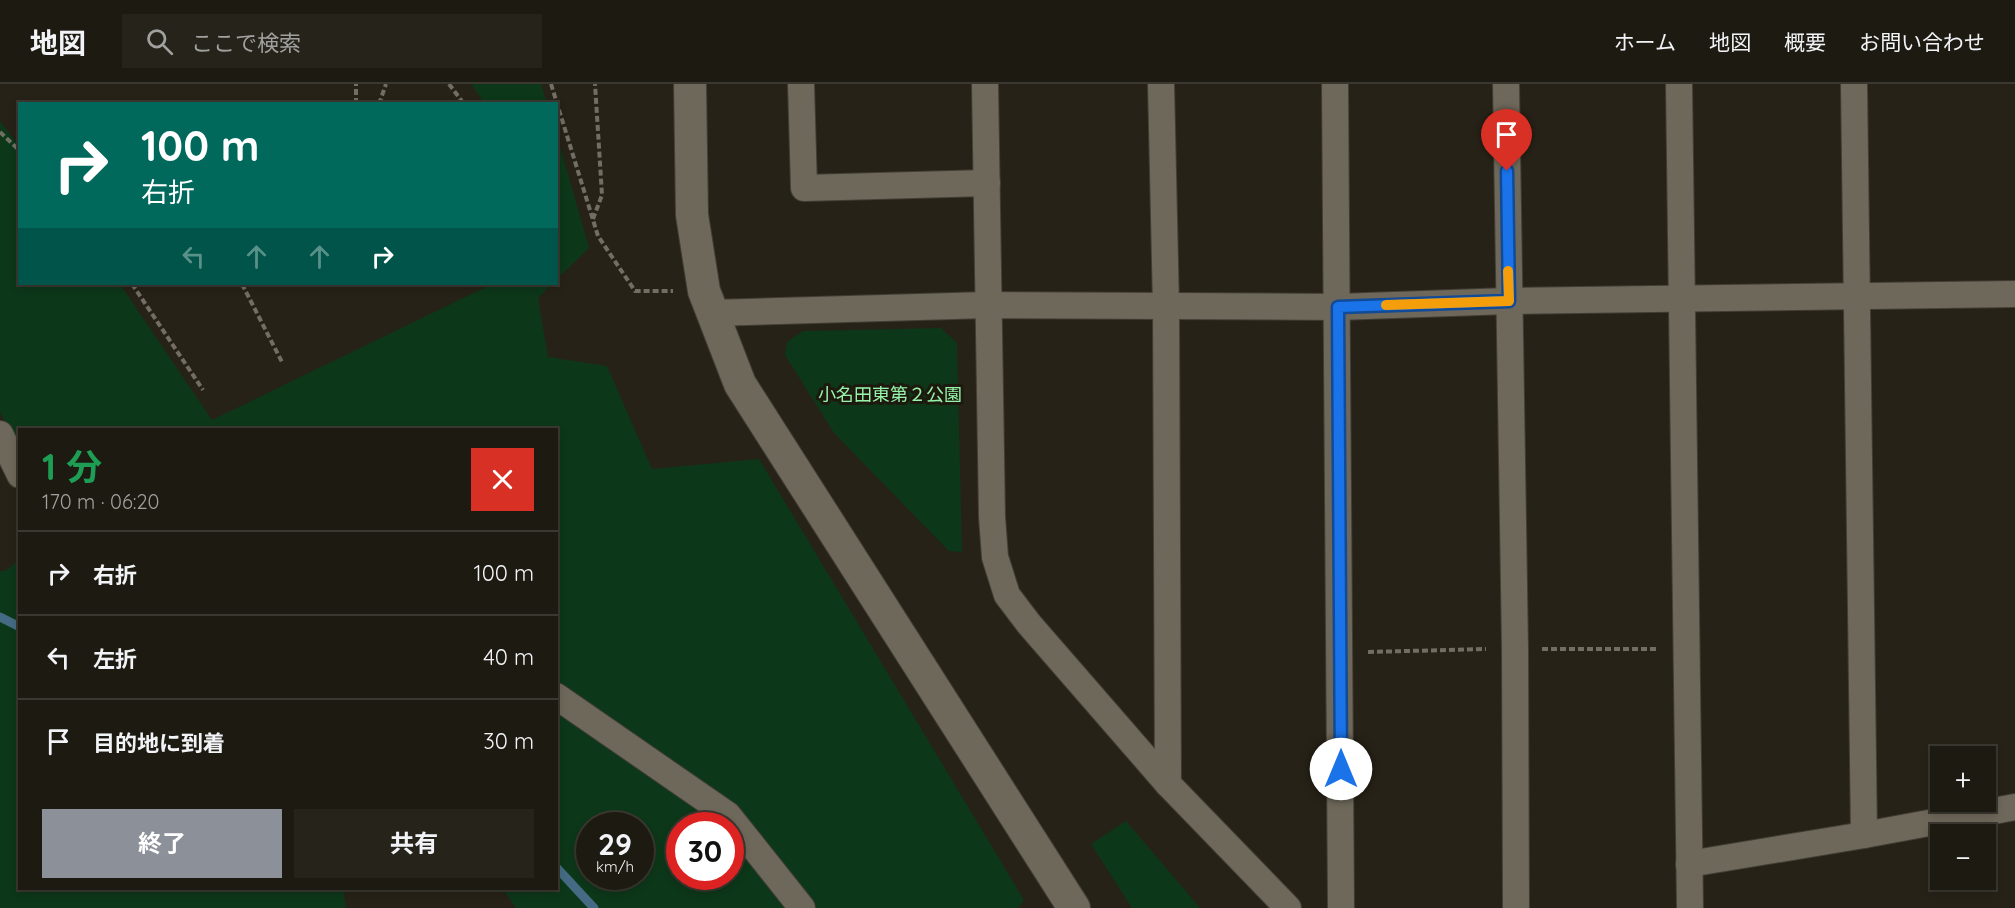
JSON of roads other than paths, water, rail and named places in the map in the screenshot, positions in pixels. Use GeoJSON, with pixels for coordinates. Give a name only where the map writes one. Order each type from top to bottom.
{"type":"FeatureCollection","features":[{"type":"Feature","properties":{"kind":"street"},"geometry":{"type":"LineString","coordinates":[[690,84],[692,215],[708,302],[740,384],[1074,908]]}},
{"type":"Feature","properties":{"kind":"street"},"geometry":{"type":"LineString","coordinates":[[801,84],[804,188],[987,183]]}},
{"type":"Feature","properties":{"kind":"street"},"geometry":{"type":"LineString","coordinates":[[985,84],[992,517],[995,557],[1007,594],[1029,624],[1168,784],[1288,908]]}},
{"type":"Feature","properties":{"kind":"street"},"geometry":{"type":"LineString","coordinates":[[1161,84],[1166,306],[1168,784]]}},
{"type":"Feature","properties":{"kind":"street"},"geometry":{"type":"LineString","coordinates":[[1335,84],[1341,908]]}},
{"type":"Feature","properties":{"kind":"street"},"geometry":{"type":"LineString","coordinates":[[1506,84],[1515,649],[1516,908]]}},
{"type":"Feature","properties":{"kind":"street"},"geometry":{"type":"LineString","coordinates":[[1679,84],[1690,908]]}},
{"type":"Feature","properties":{"kind":"street"},"geometry":{"type":"LineString","coordinates":[[1854,84],[1864,835]]}},
{"type":"Feature","properties":{"kind":"street"},"geometry":{"type":"LineString","coordinates":[[708,302],[1338,307],[1509,301],[1856,298],[2015,294]]}},
{"type":"Feature","properties":{"kind":"street"},"geometry":{"type":"LineString","coordinates":[[0,434],[18,471]]}},
{"type":"Feature","properties":{"kind":"street"},"geometry":{"type":"LineString","coordinates":[[558,697],[728,814],[802,908]]}},
{"type":"Feature","properties":{"kind":"street"},"geometry":{"type":"LineString","coordinates":[[1689,864],[2015,807]]}},
{"type":"Feature","properties":{"kind":"waterway"},"geometry":{"type":"LineString","coordinates":[[0,617],[18,626]]}},
{"type":"Feature","properties":{"kind":"waterway"},"geometry":{"type":"LineString","coordinates":[[558,869],[594,908]]}},
{"type":"Feature","properties":{"kind":"park label","name":"小名田東第２公園"},"geometry":{"type":"Point","coordinates":[890,395]}}]}
